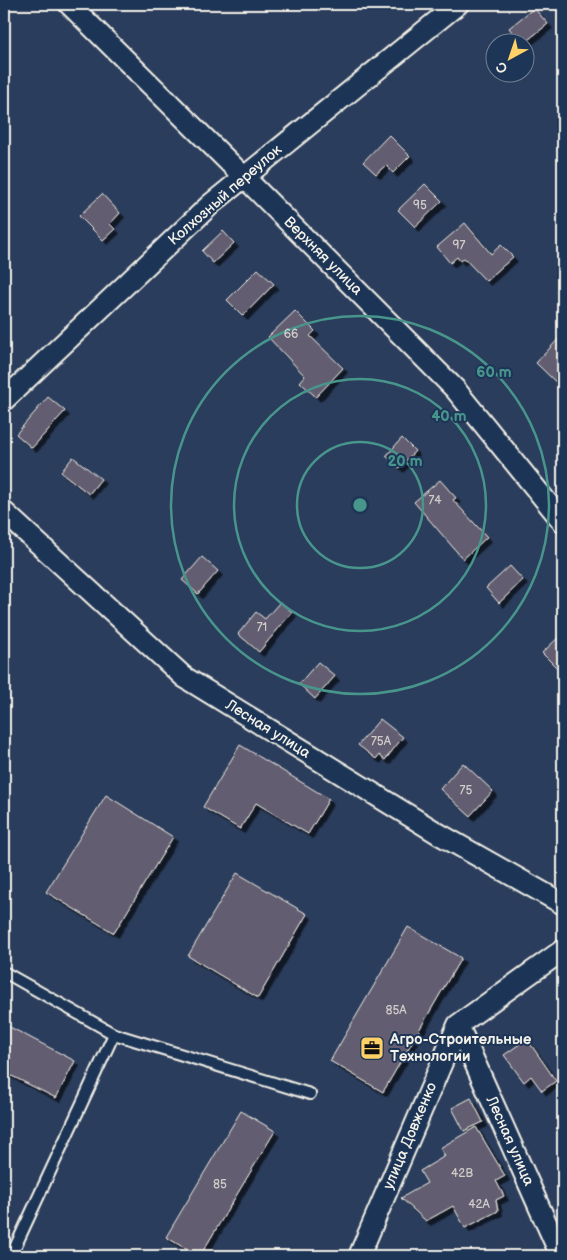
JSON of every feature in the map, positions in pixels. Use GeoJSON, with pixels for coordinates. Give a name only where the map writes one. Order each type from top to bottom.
{"type":"FeatureCollection","features":[{"type":"Feature","properties":{"kind":"street","name":"Верхняя улица"},"geometry":{"type":"LineString","coordinates":[[69,4],[455,389],[563,522]]}},
{"type":"Feature","properties":{"kind":"street","name":"Колхозный переулок"},"geometry":{"type":"LineString","coordinates":[[4,400],[211,204],[458,4]]}},
{"type":"Feature","properties":{"kind":"street","name":"Лесная улица"},"geometry":{"type":"LineString","coordinates":[[4,512],[184,677],[439,834],[563,904]]}},
{"type":"Feature","properties":{"kind":"street"},"geometry":{"type":"LineString","coordinates":[[458,1025],[563,950]]}},
{"type":"Feature","properties":{"kind":"street","name":"Лесная улица"},"geometry":{"type":"LineString","coordinates":[[458,1025],[561,1256]]}},
{"type":"Feature","properties":{"kind":"street","name":"улица Довженко"},"geometry":{"type":"LineString","coordinates":[[359,1256],[458,1025]]}},
{"type":"Feature","properties":{"kind":"lane"},"geometry":{"type":"LineString","coordinates":[[4,972],[114,1034],[310,1094]]}},
{"type":"Feature","properties":{"kind":"lane"},"geometry":{"type":"LineString","coordinates":[[11,1256],[114,1034]]}},
{"type":"Feature","properties":{"kind":"building"},"geometry":{"type":"Polygon","coordinates":[[[534,8],[548,24],[534,35],[534,32],[512,32],[509,28],[534,8]]]}},
{"type":"Feature","properties":{"kind":"building"},"geometry":{"type":"Polygon","coordinates":[[[389,135],[410,156],[393,173],[386,165],[376,174],[363,162],[389,135]]]}},
{"type":"Feature","properties":{"kind":"building"},"geometry":{"type":"Polygon","coordinates":[[[425,184],[442,201],[415,227],[398,210],[425,184]]]}},
{"type":"Feature","properties":{"kind":"building"},"geometry":{"type":"Polygon","coordinates":[[[102,194],[120,213],[110,224],[115,229],[103,240],[79,216],[102,194]]]}},
{"type":"Feature","properties":{"kind":"building"},"geometry":{"type":"Polygon","coordinates":[[[465,223],[491,254],[501,245],[513,257],[486,281],[464,258],[460,261],[457,257],[450,263],[437,247],[465,223]]]}},
{"type":"Feature","properties":{"kind":"building"},"geometry":{"type":"Polygon","coordinates":[[[223,231],[234,243],[213,263],[202,251],[223,231]]]}},
{"type":"Feature","properties":{"kind":"building"},"geometry":{"type":"Polygon","coordinates":[[[258,269],[274,284],[243,316],[227,300],[258,269]]]}},
{"type":"Feature","properties":{"kind":"building"},"geometry":{"type":"Polygon","coordinates":[[[295,311],[315,331],[310,336],[343,368],[316,397],[300,382],[305,376],[268,337],[295,311]]]}},
{"type":"Feature","properties":{"kind":"building"},"geometry":{"type":"Polygon","coordinates":[[[563,334],[563,389],[536,363],[563,334]]]}},
{"type":"Feature","properties":{"kind":"building"},"geometry":{"type":"Polygon","coordinates":[[[48,397],[65,411],[32,448],[16,434],[48,397]]]}},
{"type":"Feature","properties":{"kind":"building"},"geometry":{"type":"Polygon","coordinates":[[[402,438],[415,451],[399,468],[386,456],[402,438]]]}},
{"type":"Feature","properties":{"kind":"building"},"geometry":{"type":"Polygon","coordinates":[[[73,457],[101,479],[89,494],[61,472],[73,457]]]}},
{"type":"Feature","properties":{"kind":"building"},"geometry":{"type":"Polygon","coordinates":[[[440,480],[456,498],[453,500],[487,537],[463,559],[414,502],[440,480]]]}},
{"type":"Feature","properties":{"kind":"building"},"geometry":{"type":"Polygon","coordinates":[[[202,557],[218,571],[198,594],[182,580],[202,557]]]}},
{"type":"Feature","properties":{"kind":"building"},"geometry":{"type":"Polygon","coordinates":[[[510,566],[523,580],[499,603],[486,588],[510,566]]]}},
{"type":"Feature","properties":{"kind":"building"},"geometry":{"type":"Polygon","coordinates":[[[280,602],[292,612],[259,652],[238,634],[256,612],[265,619],[280,602]]]}},
{"type":"Feature","properties":{"kind":"building"},"geometry":{"type":"Polygon","coordinates":[[[563,633],[563,674],[542,653],[563,633]]]}},
{"type":"Feature","properties":{"kind":"building"},"geometry":{"type":"Polygon","coordinates":[[[318,662],[335,676],[315,699],[299,684],[318,662]]]}},
{"type":"Feature","properties":{"kind":"building"},"geometry":{"type":"Polygon","coordinates":[[[380,719],[403,737],[385,760],[379,755],[376,759],[358,745],[380,719]]]}},
{"type":"Feature","properties":{"kind":"building"},"geometry":{"type":"Polygon","coordinates":[[[240,745],[329,799],[308,834],[256,803],[240,829],[203,807],[240,745]]]}},
{"type":"Feature","properties":{"kind":"building"},"geometry":{"type":"Polygon","coordinates":[[[463,763],[493,791],[470,816],[440,789],[463,763]]]}},
{"type":"Feature","properties":{"kind":"building"},"geometry":{"type":"Polygon","coordinates":[[[106,795],[173,837],[114,933],[46,892],[106,795]]]}},
{"type":"Feature","properties":{"kind":"building"},"geometry":{"type":"Polygon","coordinates":[[[237,873],[307,914],[258,998],[188,956],[237,873]]]}},
{"type":"Feature","properties":{"kind":"building"},"geometry":{"type":"Polygon","coordinates":[[[408,927],[461,958],[383,1092],[330,1061],[408,927]]]}},
{"type":"Feature","properties":{"kind":"building"},"geometry":{"type":"Polygon","coordinates":[[[4,1024],[75,1061],[56,1098],[4,1072],[4,1024]]]}},
{"type":"Feature","properties":{"kind":"building"},"geometry":{"type":"Polygon","coordinates":[[[527,1039],[556,1081],[542,1091],[531,1076],[524,1082],[504,1055],[527,1039]]]}},
{"type":"Feature","properties":{"kind":"building"},"geometry":{"type":"Polygon","coordinates":[[[471,1098],[483,1122],[464,1131],[452,1108],[471,1098]]]}},
{"type":"Feature","properties":{"kind":"building"},"geometry":{"type":"Polygon","coordinates":[[[241,1111],[275,1131],[200,1256],[198,1256],[166,1237],[241,1111]]]}},
{"type":"Feature","properties":{"kind":"building"},"geometry":{"type":"Polygon","coordinates":[[[476,1127],[505,1176],[496,1181],[504,1196],[496,1200],[498,1211],[465,1228],[453,1206],[426,1221],[401,1198],[427,1183],[420,1171],[445,1156],[440,1148],[476,1127]]]}},
{"type":"Feature","properties":{"kind":"place","name":"Агро-Строительные Технологии"},"geometry":{"type":"Point","coordinates":[372,1048]}}]}
